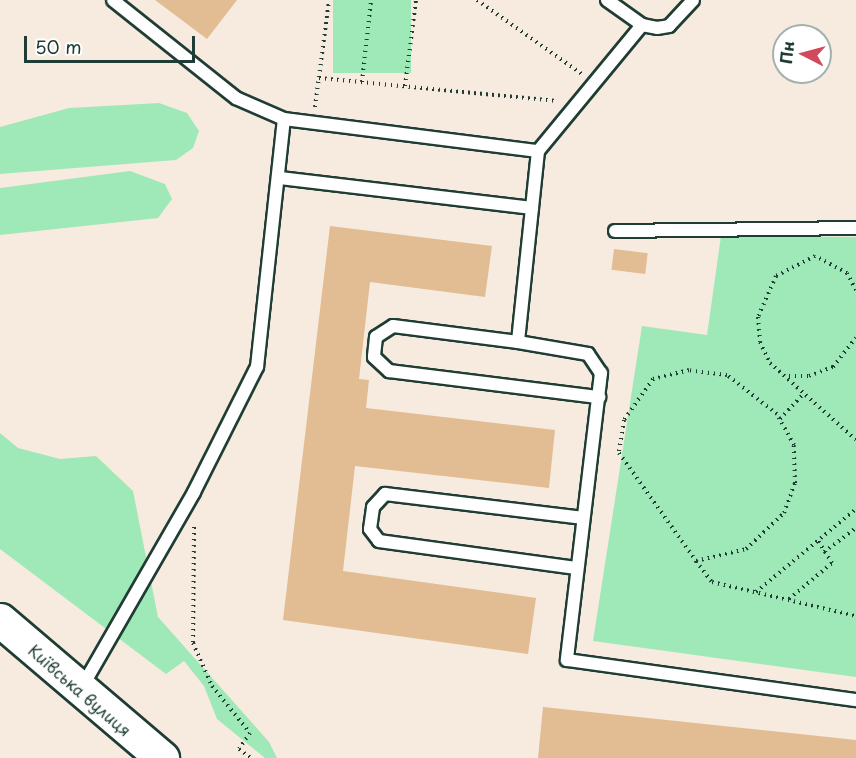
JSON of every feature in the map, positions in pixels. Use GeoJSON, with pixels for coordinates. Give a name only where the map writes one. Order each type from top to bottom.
{"type":"FeatureCollection","features":[{"type":"Feature","properties":{"kind":"main road","name":"Київська вулиця"},"geometry":{"type":"LineString","coordinates":[[0,620],[118,725],[162,758]]}},
{"type":"Feature","properties":{"kind":"main road"},"geometry":{"type":"LineString","coordinates":[[118,725],[133,758]]}},
{"type":"Feature","properties":{"kind":"lane"},"geometry":{"type":"LineString","coordinates":[[113,0],[236,98],[284,119],[538,151]]}},
{"type":"Feature","properties":{"kind":"lane"},"geometry":{"type":"LineString","coordinates":[[607,0],[642,25],[669,26],[693,0]]}},
{"type":"Feature","properties":{"kind":"lane"},"geometry":{"type":"LineString","coordinates":[[519,342],[538,151],[597,84],[642,25]]}},
{"type":"Feature","properties":{"kind":"lane"},"geometry":{"type":"LineString","coordinates":[[80,691],[194,492],[257,367],[280,178],[284,119]]}},
{"type":"Feature","properties":{"kind":"lane"},"geometry":{"type":"LineString","coordinates":[[280,178],[532,208]]}},
{"type":"Feature","properties":{"kind":"lane"},"geometry":{"type":"LineString","coordinates":[[615,231],[856,228]]}},
{"type":"Feature","properties":{"kind":"lane"},"geometry":{"type":"LineString","coordinates":[[599,397],[389,371],[374,357],[376,337],[393,326],[519,342],[588,354],[601,373],[599,397],[576,568],[567,660],[856,700]]}},
{"type":"Feature","properties":{"kind":"lane"},"geometry":{"type":"LineString","coordinates":[[576,568],[380,541],[370,529],[373,507],[385,494],[582,518]]}},
{"type":"Feature","properties":{"kind":"path"},"geometry":{"type":"LineString","coordinates":[[313,123],[328,0]]}},
{"type":"Feature","properties":{"kind":"path"},"geometry":{"type":"LineString","coordinates":[[362,82],[371,0]]}},
{"type":"Feature","properties":{"kind":"path"},"geometry":{"type":"LineString","coordinates":[[405,86],[416,0]]}},
{"type":"Feature","properties":{"kind":"path"},"geometry":{"type":"LineString","coordinates":[[477,0],[597,84]]}},
{"type":"Feature","properties":{"kind":"path"},"geometry":{"type":"LineString","coordinates":[[319,78],[581,103]]}},
{"type":"Feature","properties":{"kind":"path"},"geometry":{"type":"LineString","coordinates":[[856,290],[847,273],[815,256],[776,276],[761,306],[760,342],[770,363],[788,376],[803,394],[856,441]]}},
{"type":"Feature","properties":{"kind":"path"},"geometry":{"type":"LineString","coordinates":[[788,376],[809,376],[833,367],[856,338]]}},
{"type":"Feature","properties":{"kind":"path"},"geometry":{"type":"LineString","coordinates":[[696,561],[746,549],[784,513],[795,483],[795,464],[794,445],[780,419],[727,375],[689,370],[653,379],[624,420],[619,453],[696,561],[712,582],[856,616]]}},
{"type":"Feature","properties":{"kind":"path"},"geometry":{"type":"LineString","coordinates":[[780,419],[803,394]]}},
{"type":"Feature","properties":{"kind":"path"},"geometry":{"type":"LineString","coordinates":[[194,492],[193,643],[212,686],[250,733],[239,749],[251,758]]}},
{"type":"Feature","properties":{"kind":"path"},"geometry":{"type":"LineString","coordinates":[[756,592],[856,508]]}},
{"type":"Feature","properties":{"kind":"path"},"geometry":{"type":"LineString","coordinates":[[825,552],[856,528]]}},
{"type":"Feature","properties":{"kind":"path"},"geometry":{"type":"LineString","coordinates":[[789,600],[832,563],[817,539]]}},
{"type":"Feature","properties":{"kind":"green space"},"geometry":{"type":"Polygon","coordinates":[[[333,0],[411,0],[411,73],[333,73],[333,0]]]}},
{"type":"Feature","properties":{"kind":"green space"},"geometry":{"type":"Polygon","coordinates":[[[159,103],[187,113],[199,131],[193,148],[176,160],[0,174],[0,127],[69,108],[159,103]]]}},
{"type":"Feature","properties":{"kind":"green space"},"geometry":{"type":"Polygon","coordinates":[[[130,171],[165,184],[172,199],[158,218],[0,235],[0,188],[130,171]]]}},
{"type":"Feature","properties":{"kind":"green space"},"geometry":{"type":"Polygon","coordinates":[[[721,236],[856,237],[856,677],[593,641],[642,326],[707,335],[721,236]]]}},
{"type":"Feature","properties":{"kind":"green space"},"geometry":{"type":"Polygon","coordinates":[[[0,433],[18,448],[60,459],[96,456],[133,491],[158,617],[269,742],[277,758],[265,758],[217,719],[204,686],[184,661],[166,674],[0,549],[0,433]]]}},
{"type":"Feature","properties":{"kind":"building"},"geometry":{"type":"Polygon","coordinates":[[[155,0],[237,0],[207,39],[155,0]]]}},
{"type":"Feature","properties":{"kind":"building"},"geometry":{"type":"Polygon","coordinates":[[[330,226],[492,246],[485,297],[370,282],[359,379],[369,380],[366,408],[555,430],[549,488],[355,466],[343,571],[536,598],[528,654],[283,620],[330,226]]]}},
{"type":"Feature","properties":{"kind":"building"},"geometry":{"type":"Polygon","coordinates":[[[614,249],[648,253],[645,274],[611,270],[614,249]]]}},
{"type":"Feature","properties":{"kind":"building"},"geometry":{"type":"Polygon","coordinates":[[[543,707],[856,740],[856,758],[538,758],[543,707]]]}}]}
